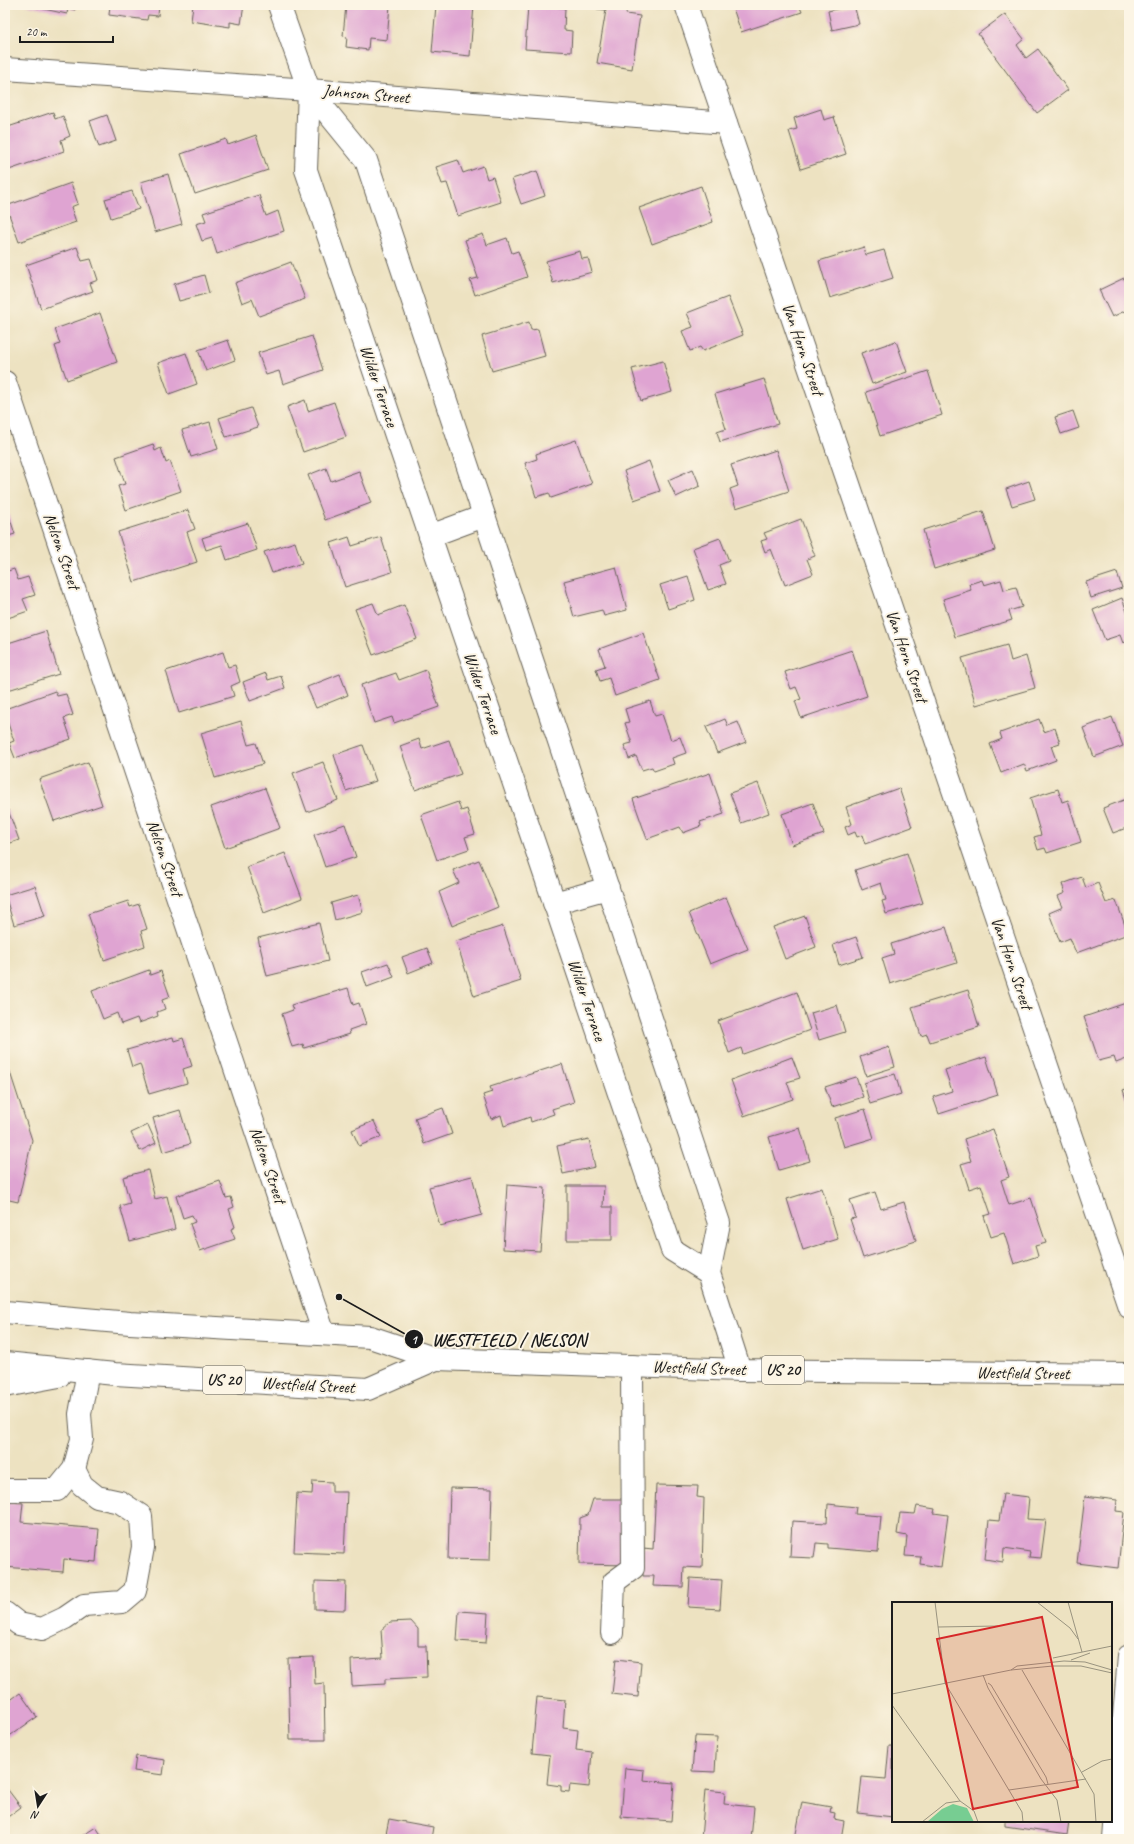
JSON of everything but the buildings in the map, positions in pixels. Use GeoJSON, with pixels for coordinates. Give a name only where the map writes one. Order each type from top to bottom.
{"type":"FeatureCollection","features":[{"type":"Feature","properties":{"kind":"street","name":"Wilder Terrace"},"geometry":{"type":"LineString","coordinates":[[279,5],[309,90],[366,160],[719,1223],[708,1274],[672,1250],[306,170],[309,90]]}},
{"type":"Feature","properties":{"kind":"street","name":"Van Horn Street"},"geometry":{"type":"LineString","coordinates":[[686,5],[1129,1307]]}},
{"type":"Feature","properties":{"kind":"street","name":"Johnson Street"},"geometry":{"type":"LineString","coordinates":[[5,69],[309,90],[726,123]]}},
{"type":"Feature","properties":{"kind":"street","name":"Nelson Street"},"geometry":{"type":"LineString","coordinates":[[5,382],[324,1334]]}},
{"type":"Feature","properties":{"kind":"street"},"geometry":{"type":"LineString","coordinates":[[430,536],[484,516]]}},
{"type":"Feature","properties":{"kind":"street"},"geometry":{"type":"LineString","coordinates":[[554,903],[608,888]]}},
{"type":"Feature","properties":{"kind":"street"},"geometry":{"type":"LineString","coordinates":[[708,1274],[740,1370]]}},
{"type":"Feature","properties":{"kind":"street","name":"Westfield Street"},"geometry":{"type":"LineString","coordinates":[[5,1312],[130,1323],[370,1337],[436,1359],[740,1370],[1129,1374]]}},
{"type":"Feature","properties":{"kind":"street","name":"Westfield Street"},"geometry":{"type":"LineString","coordinates":[[5,1363],[88,1371],[368,1389],[436,1359]]}},
{"type":"Feature","properties":{"kind":"street"},"geometry":{"type":"LineString","coordinates":[[612,1633],[614,1582],[633,1568],[632,1366]]}},
{"type":"Feature","properties":{"kind":"street"},"geometry":{"type":"LineString","coordinates":[[5,1386],[88,1371],[80,1414],[82,1440],[74,1469],[57,1490],[5,1490]]}},
{"type":"Feature","properties":{"kind":"street"},"geometry":{"type":"LineString","coordinates":[[5,1613],[19,1624],[42,1629],[65,1618],[84,1605],[122,1602],[135,1591],[143,1547],[141,1516],[120,1502],[97,1497],[82,1485],[74,1469]]}},
{"type":"Feature","properties":{"kind":"street"},"geometry":{"type":"LineString","coordinates":[[1114,1839],[1129,1656]]}},
{"type":"Feature","properties":{"kind":"place","name":"WESTFIELD / NELSON"},"geometry":{"type":"Point","coordinates":[339,1297]}}]}
